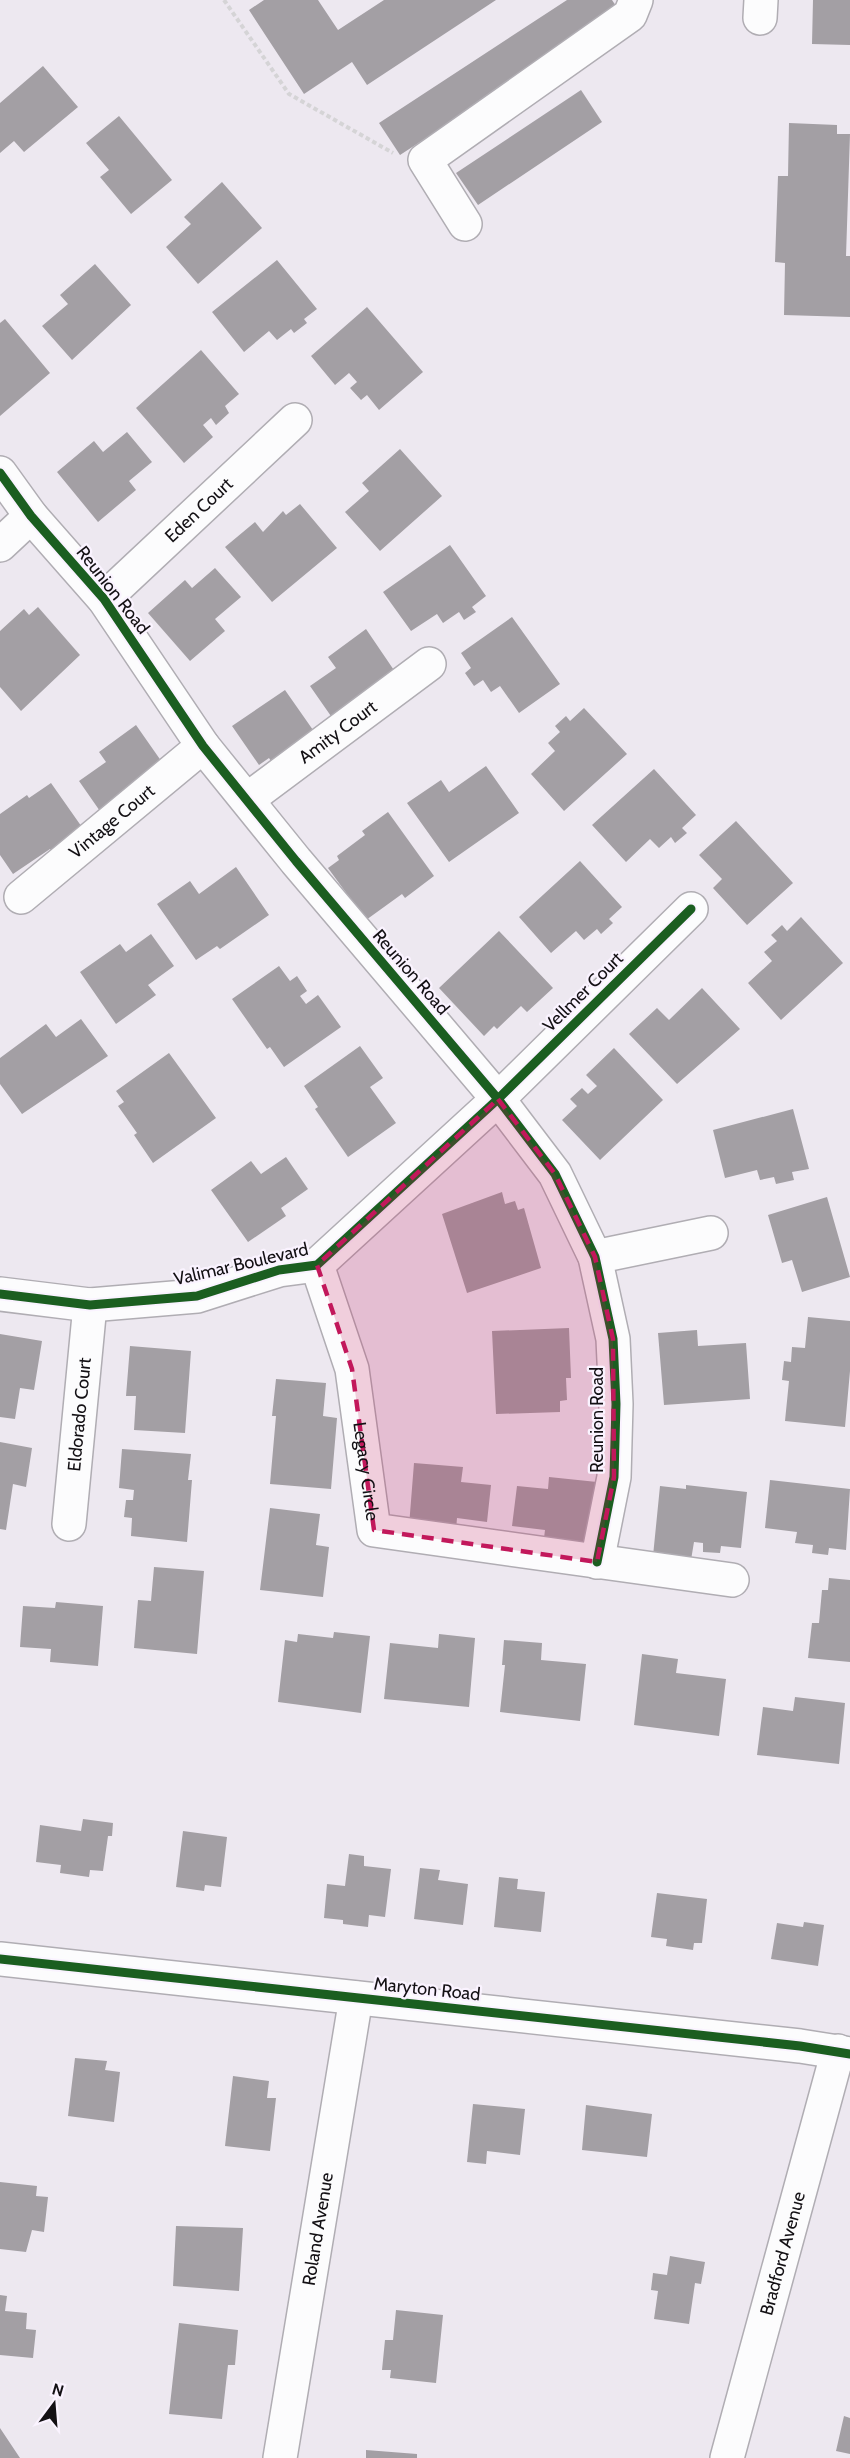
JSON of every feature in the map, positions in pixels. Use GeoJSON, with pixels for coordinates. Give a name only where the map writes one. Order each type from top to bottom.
{"type":"FeatureCollection","features":[{"type":"Feature","properties":{"kind":"street"},"geometry":{"type":"LineString","coordinates":[[465,224],[425,160],[630,15],[636,0]]}},
{"type":"Feature","properties":{"kind":"street","name":"Eden Court"},"geometry":{"type":"LineString","coordinates":[[104,599],[295,420]]}},
{"type":"Feature","properties":{"kind":"street","name":"Reunion Road"},"geometry":{"type":"LineString","coordinates":[[0,473],[31,516],[104,599],[203,746],[296,861],[498,1099],[555,1174],[595,1257],[613,1339],[616,1404],[614,1477],[597,1562]]}},
{"type":"Feature","properties":{"kind":"street"},"geometry":{"type":"LineString","coordinates":[[0,544],[31,516]]}},
{"type":"Feature","properties":{"kind":"street","name":"Amity Court"},"geometry":{"type":"LineString","coordinates":[[248,799],[429,664]]}},
{"type":"Feature","properties":{"kind":"street","name":"Vintage Court"},"geometry":{"type":"LineString","coordinates":[[21,897],[203,746]]}},
{"type":"Feature","properties":{"kind":"street","name":"Vellmer Court"},"geometry":{"type":"LineString","coordinates":[[498,1099],[691,909]]}},
{"type":"Feature","properties":{"kind":"street","name":"Valimar Boulevard"},"geometry":{"type":"LineString","coordinates":[[0,1294],[90,1305],[197,1296],[245,1278],[279,1270],[317,1265],[498,1099]]}},
{"type":"Feature","properties":{"kind":"street"},"geometry":{"type":"LineString","coordinates":[[595,1257],[711,1233]]}},
{"type":"Feature","properties":{"kind":"street","name":"Legacy Circle"},"geometry":{"type":"LineString","coordinates":[[317,1265],[352,1369],[374,1530],[597,1562]]}},
{"type":"Feature","properties":{"kind":"street","name":"Eldorado Court"},"geometry":{"type":"LineString","coordinates":[[69,1524],[90,1305]]}},
{"type":"Feature","properties":{"kind":"street"},"geometry":{"type":"LineString","coordinates":[[597,1562],[732,1580]]}},
{"type":"Feature","properties":{"kind":"street","name":"Maryton Road"},"geometry":{"type":"LineString","coordinates":[[0,1959],[844,2053]]}},
{"type":"Feature","properties":{"kind":"street","name":"Roland Avenue"},"geometry":{"type":"LineString","coordinates":[[280,2458],[356,1998]]}},
{"type":"Feature","properties":{"kind":"street","name":"Bradford Avenue"},"geometry":{"type":"LineString","coordinates":[[727,2458],[844,2053]]}},
{"type":"Feature","properties":{"kind":"path"},"geometry":{"type":"LineString","coordinates":[[224,0],[289,94],[395,154],[425,160]]}},
{"type":"Feature","properties":{"kind":"highlighted area"},"geometry":{"type":"Polygon","coordinates":[[[498,1099],[555,1174],[595,1257],[613,1339],[614,1477],[597,1562],[374,1530],[352,1369],[317,1265],[498,1099]]]}},
{"type":"Feature","properties":{"kind":"building"},"geometry":{"type":"Polygon","coordinates":[[[264,0],[318,0],[338,30],[384,0],[496,0],[367,85],[352,62],[304,94],[249,10],[264,0]]]}},
{"type":"Feature","properties":{"kind":"building"},"geometry":{"type":"Polygon","coordinates":[[[567,0],[612,0],[620,12],[400,155],[379,123],[567,0]]]}},
{"type":"Feature","properties":{"kind":"building"},"geometry":{"type":"Polygon","coordinates":[[[813,0],[850,0],[850,45],[812,44],[813,0]]]}},
{"type":"Feature","properties":{"kind":"building"},"geometry":{"type":"Polygon","coordinates":[[[43,66],[78,107],[24,152],[14,141],[0,153],[0,103],[43,66]]]}},
{"type":"Feature","properties":{"kind":"building"},"geometry":{"type":"Polygon","coordinates":[[[581,90],[602,122],[478,205],[456,173],[581,90]]]}},
{"type":"Feature","properties":{"kind":"building"},"geometry":{"type":"Polygon","coordinates":[[[119,116],[172,180],[131,214],[100,177],[109,170],[86,143],[119,116]]]}},
{"type":"Feature","properties":{"kind":"building"},"geometry":{"type":"Polygon","coordinates":[[[789,123],[837,125],[837,134],[850,134],[846,256],[850,256],[850,317],[784,315],[785,263],[775,262],[778,176],[788,176],[789,123]]]}},
{"type":"Feature","properties":{"kind":"building"},"geometry":{"type":"Polygon","coordinates":[[[222,182],[262,228],[198,284],[166,247],[191,224],[184,217],[222,182]]]}},
{"type":"Feature","properties":{"kind":"building"},"geometry":{"type":"Polygon","coordinates":[[[277,260],[317,309],[304,319],[307,323],[294,333],[291,329],[277,340],[269,331],[244,352],[212,312],[277,260]]]}},
{"type":"Feature","properties":{"kind":"building"},"geometry":{"type":"Polygon","coordinates":[[[95,264],[131,305],[72,360],[42,326],[68,304],[60,295],[95,264]]]}},
{"type":"Feature","properties":{"kind":"building"},"geometry":{"type":"Polygon","coordinates":[[[367,307],[423,372],[379,410],[367,395],[361,400],[350,388],[357,382],[349,373],[335,385],[311,356],[367,307]]]}},
{"type":"Feature","properties":{"kind":"building"},"geometry":{"type":"Polygon","coordinates":[[[5,319],[50,373],[0,416],[0,323],[5,319]]]}},
{"type":"Feature","properties":{"kind":"building"},"geometry":{"type":"Polygon","coordinates":[[[201,350],[239,394],[225,406],[229,413],[216,425],[211,418],[203,425],[213,437],[184,463],[136,408],[201,350]]]}},
{"type":"Feature","properties":{"kind":"building"},"geometry":{"type":"Polygon","coordinates":[[[127,432],[152,462],[129,481],[136,490],[98,522],[57,472],[94,441],[103,452],[127,432]]]}},
{"type":"Feature","properties":{"kind":"building"},"geometry":{"type":"Polygon","coordinates":[[[400,449],[442,496],[380,551],[345,512],[369,491],[362,483],[400,449]]]}},
{"type":"Feature","properties":{"kind":"building"},"geometry":{"type":"Polygon","coordinates":[[[300,504],[337,548],[272,602],[225,547],[255,522],[263,532],[283,511],[286,515],[300,504]]]}},
{"type":"Feature","properties":{"kind":"building"},"geometry":{"type":"Polygon","coordinates":[[[450,545],[486,596],[472,607],[476,612],[464,620],[459,612],[443,623],[437,614],[411,631],[383,592],[450,545]]]}},
{"type":"Feature","properties":{"kind":"building"},"geometry":{"type":"Polygon","coordinates":[[[215,568],[241,597],[215,619],[225,631],[190,661],[148,613],[185,580],[192,588],[215,568]]]}},
{"type":"Feature","properties":{"kind":"building"},"geometry":{"type":"Polygon","coordinates":[[[38,607],[80,655],[21,711],[0,687],[0,631],[24,609],[29,615],[38,607]]]}},
{"type":"Feature","properties":{"kind":"building"},"geometry":{"type":"Polygon","coordinates":[[[512,617],[560,684],[519,713],[500,686],[491,692],[483,680],[474,686],[465,673],[471,668],[461,653],[512,617]]]}},
{"type":"Feature","properties":{"kind":"building"},"geometry":{"type":"Polygon","coordinates":[[[366,629],[402,682],[333,719],[310,686],[336,668],[328,657],[366,629]]]}},
{"type":"Feature","properties":{"kind":"building"},"geometry":{"type":"Polygon","coordinates":[[[285,690],[313,730],[301,738],[318,764],[287,785],[269,758],[259,765],[232,726],[285,690]]]}},
{"type":"Feature","properties":{"kind":"building"},"geometry":{"type":"Polygon","coordinates":[[[584,708],[627,754],[564,811],[531,774],[555,751],[548,743],[560,732],[555,726],[566,716],[570,721],[584,708]]]}},
{"type":"Feature","properties":{"kind":"building"},"geometry":{"type":"Polygon","coordinates":[[[136,725],[171,775],[102,814],[79,781],[106,762],[99,752],[136,725]]]}},
{"type":"Feature","properties":{"kind":"building"},"geometry":{"type":"Polygon","coordinates":[[[486,766],[519,813],[449,862],[407,803],[441,780],[449,792],[486,766]]]}},
{"type":"Feature","properties":{"kind":"building"},"geometry":{"type":"Polygon","coordinates":[[[654,769],[696,815],[682,828],[687,833],[675,843],[671,837],[659,848],[650,839],[626,862],[592,825],[654,769]]]}},
{"type":"Feature","properties":{"kind":"building"},"geometry":{"type":"Polygon","coordinates":[[[51,783],[91,840],[60,862],[50,849],[13,874],[0,855],[0,814],[27,795],[29,798],[51,783]]]}},
{"type":"Feature","properties":{"kind":"building"},"geometry":{"type":"Polygon","coordinates":[[[388,812],[434,876],[405,898],[402,894],[366,920],[328,868],[339,860],[337,856],[365,835],[362,831],[388,812]]]}},
{"type":"Feature","properties":{"kind":"building"},"geometry":{"type":"Polygon","coordinates":[[[736,821],[793,883],[747,925],[713,888],[722,879],[699,855],[736,821]]]}},
{"type":"Feature","properties":{"kind":"building"},"geometry":{"type":"Polygon","coordinates":[[[580,861],[622,907],[609,919],[613,923],[601,934],[597,929],[584,940],[576,931],[551,953],[519,917],[580,861]]]}},
{"type":"Feature","properties":{"kind":"building"},"geometry":{"type":"Polygon","coordinates":[[[236,867],[269,915],[220,949],[217,946],[196,960],[157,904],[190,881],[199,894],[236,867]]]}},
{"type":"Feature","properties":{"kind":"building"},"geometry":{"type":"Polygon","coordinates":[[[801,917],[843,963],[781,1020],[748,983],[772,961],[764,952],[777,941],[771,935],[782,925],[787,931],[801,917]]]}},
{"type":"Feature","properties":{"kind":"building"},"geometry":{"type":"Polygon","coordinates":[[[499,931],[553,988],[527,1012],[521,1006],[497,1029],[494,1026],[484,1036],[439,988],[499,931]]]}},
{"type":"Feature","properties":{"kind":"building"},"geometry":{"type":"Polygon","coordinates":[[[151,934],[174,966],[148,985],[156,995],[116,1024],[80,972],[120,944],[126,952],[151,934]]]}},
{"type":"Feature","properties":{"kind":"building"},"geometry":{"type":"Polygon","coordinates":[[[279,966],[290,981],[297,976],[307,991],[300,996],[306,1004],[318,995],[341,1027],[284,1067],[270,1047],[267,1049],[232,999],[279,966]]]}},
{"type":"Feature","properties":{"kind":"building"},"geometry":{"type":"Polygon","coordinates":[[[702,988],[740,1029],[677,1084],[629,1034],[657,1008],[669,1020],[702,988]]]}},
{"type":"Feature","properties":{"kind":"building"},"geometry":{"type":"Polygon","coordinates":[[[81,1019],[108,1056],[22,1114],[0,1084],[0,1058],[46,1024],[56,1037],[81,1019]]]}},
{"type":"Feature","properties":{"kind":"building"},"geometry":{"type":"Polygon","coordinates":[[[360,1046],[383,1078],[370,1087],[396,1123],[348,1157],[315,1109],[318,1107],[304,1086],[360,1046]]]}},
{"type":"Feature","properties":{"kind":"building"},"geometry":{"type":"Polygon","coordinates":[[[614,1048],[663,1100],[600,1160],[562,1120],[577,1106],[570,1099],[582,1088],[588,1094],[597,1086],[586,1075],[614,1048]]]}},
{"type":"Feature","properties":{"kind":"building"},"geometry":{"type":"Polygon","coordinates":[[[169,1053],[216,1118],[153,1163],[134,1135],[137,1133],[118,1106],[124,1102],[116,1091],[169,1053]]]}},
{"type":"Feature","properties":{"kind":"building"},"geometry":{"type":"Polygon","coordinates":[[[793,1109],[809,1169],[792,1172],[794,1180],[776,1184],[774,1177],[760,1180],[757,1170],[725,1178],[713,1130],[793,1109]]]}},
{"type":"Feature","properties":{"kind":"building"},"geometry":{"type":"Polygon","coordinates":[[[286,1157],[308,1189],[281,1208],[286,1216],[248,1242],[211,1190],[251,1161],[261,1174],[286,1157]]]}},
{"type":"Feature","properties":{"kind":"building"},"geometry":{"type":"Polygon","coordinates":[[[502,1192],[505,1204],[515,1201],[518,1210],[524,1208],[541,1268],[467,1293],[442,1214],[502,1192]]]}},
{"type":"Feature","properties":{"kind":"building"},"geometry":{"type":"Polygon","coordinates":[[[827,1197],[850,1277],[802,1292],[792,1260],[782,1263],[768,1215],[827,1197]]]}},
{"type":"Feature","properties":{"kind":"building"},"geometry":{"type":"Polygon","coordinates":[[[808,1317],[850,1321],[850,1371],[845,1427],[785,1421],[789,1381],[782,1380],[784,1361],[791,1362],[792,1347],[805,1348],[808,1317]]]}},
{"type":"Feature","properties":{"kind":"building"},"geometry":{"type":"Polygon","coordinates":[[[569,1328],[571,1378],[566,1378],[567,1400],[560,1401],[560,1412],[496,1414],[492,1331],[569,1328]]]}},
{"type":"Feature","properties":{"kind":"building"},"geometry":{"type":"Polygon","coordinates":[[[697,1330],[698,1346],[746,1343],[750,1399],[664,1405],[658,1333],[697,1330]]]}},
{"type":"Feature","properties":{"kind":"building"},"geometry":{"type":"Polygon","coordinates":[[[0,1334],[42,1341],[34,1390],[20,1388],[15,1419],[0,1417],[0,1334]]]}},
{"type":"Feature","properties":{"kind":"building"},"geometry":{"type":"Polygon","coordinates":[[[130,1346],[191,1351],[185,1433],[134,1430],[136,1396],[126,1396],[130,1346]]]}},
{"type":"Feature","properties":{"kind":"building"},"geometry":{"type":"Polygon","coordinates":[[[276,1379],[326,1383],[323,1416],[337,1418],[331,1489],[270,1484],[276,1416],[272,1416],[276,1379]]]}},
{"type":"Feature","properties":{"kind":"building"},"geometry":{"type":"Polygon","coordinates":[[[0,1442],[32,1448],[26,1487],[13,1484],[6,1530],[0,1529],[0,1442]]]}},
{"type":"Feature","properties":{"kind":"building"},"geometry":{"type":"Polygon","coordinates":[[[122,1449],[191,1454],[188,1480],[192,1480],[187,1542],[131,1536],[132,1518],[124,1517],[126,1500],[133,1500],[134,1490],[119,1488],[122,1449]]]}},
{"type":"Feature","properties":{"kind":"building"},"geometry":{"type":"Polygon","coordinates":[[[414,1463],[463,1467],[461,1482],[491,1485],[487,1522],[457,1518],[456,1530],[409,1526],[414,1463]]]}},
{"type":"Feature","properties":{"kind":"building"},"geometry":{"type":"Polygon","coordinates":[[[549,1477],[597,1482],[590,1543],[544,1538],[545,1530],[512,1526],[517,1486],[548,1489],[549,1477]]]}},
{"type":"Feature","properties":{"kind":"building"},"geometry":{"type":"Polygon","coordinates":[[[770,1480],[850,1489],[846,1550],[829,1548],[828,1555],[812,1553],[813,1545],[795,1543],[797,1532],[765,1528],[770,1480]]]}},
{"type":"Feature","properties":{"kind":"building"},"geometry":{"type":"Polygon","coordinates":[[[686,1485],[747,1492],[741,1548],[721,1546],[720,1553],[703,1552],[703,1543],[694,1542],[691,1560],[653,1556],[660,1486],[686,1489],[686,1485]]]}},
{"type":"Feature","properties":{"kind":"building"},"geometry":{"type":"Polygon","coordinates":[[[270,1508],[320,1514],[316,1545],[329,1547],[323,1597],[260,1590],[270,1508]]]}},
{"type":"Feature","properties":{"kind":"building"},"geometry":{"type":"Polygon","coordinates":[[[154,1567],[204,1571],[197,1654],[134,1648],[138,1600],[151,1601],[154,1567]]]}},
{"type":"Feature","properties":{"kind":"building"},"geometry":{"type":"Polygon","coordinates":[[[829,1578],[850,1580],[850,1662],[808,1658],[812,1623],[819,1623],[822,1590],[828,1590],[829,1578]]]}},
{"type":"Feature","properties":{"kind":"building"},"geometry":{"type":"Polygon","coordinates":[[[56,1602],[103,1606],[98,1666],[50,1662],[51,1649],[20,1647],[23,1606],[55,1608],[56,1602]]]}},
{"type":"Feature","properties":{"kind":"building"},"geometry":{"type":"Polygon","coordinates":[[[334,1632],[370,1636],[361,1713],[278,1702],[285,1640],[297,1642],[298,1634],[333,1638],[334,1632]]]}},
{"type":"Feature","properties":{"kind":"building"},"geometry":{"type":"Polygon","coordinates":[[[439,1634],[475,1638],[469,1707],[384,1699],[390,1643],[438,1648],[439,1634]]]}},
{"type":"Feature","properties":{"kind":"building"},"geometry":{"type":"Polygon","coordinates":[[[504,1640],[542,1643],[541,1660],[586,1664],[580,1721],[500,1712],[505,1665],[502,1665],[504,1640]]]}},
{"type":"Feature","properties":{"kind":"building"},"geometry":{"type":"Polygon","coordinates":[[[642,1654],[678,1659],[676,1673],[726,1679],[719,1736],[634,1725],[642,1654]]]}},
{"type":"Feature","properties":{"kind":"building"},"geometry":{"type":"Polygon","coordinates":[[[795,1697],[845,1703],[839,1764],[757,1755],[763,1707],[793,1711],[795,1697]]]}},
{"type":"Feature","properties":{"kind":"building"},"geometry":{"type":"Polygon","coordinates":[[[83,1819],[113,1823],[112,1836],[108,1836],[103,1871],[90,1870],[89,1877],[60,1873],[61,1865],[36,1862],[40,1825],[81,1831],[83,1819]]]}},
{"type":"Feature","properties":{"kind":"building"},"geometry":{"type":"Polygon","coordinates":[[[183,1831],[227,1837],[221,1887],[205,1885],[204,1891],[176,1887],[183,1831]]]}},
{"type":"Feature","properties":{"kind":"building"},"geometry":{"type":"Polygon","coordinates":[[[349,1854],[364,1856],[364,1866],[391,1869],[385,1917],[369,1915],[368,1927],[343,1924],[343,1920],[324,1918],[327,1884],[345,1886],[349,1854]]]}},
{"type":"Feature","properties":{"kind":"building"},"geometry":{"type":"Polygon","coordinates":[[[420,1868],[440,1870],[438,1880],[468,1884],[463,1925],[414,1919],[420,1868]]]}},
{"type":"Feature","properties":{"kind":"building"},"geometry":{"type":"Polygon","coordinates":[[[499,1877],[518,1879],[517,1889],[545,1892],[541,1932],[494,1927],[499,1877]]]}},
{"type":"Feature","properties":{"kind":"building"},"geometry":{"type":"Polygon","coordinates":[[[657,1893],[707,1899],[702,1943],[694,1943],[693,1950],[666,1946],[667,1939],[651,1937],[657,1893]]]}},
{"type":"Feature","properties":{"kind":"building"},"geometry":{"type":"Polygon","coordinates":[[[804,1922],[824,1925],[818,1966],[771,1959],[777,1923],[803,1927],[804,1922]]]}},
{"type":"Feature","properties":{"kind":"building"},"geometry":{"type":"Polygon","coordinates":[[[75,2058],[107,2061],[105,2070],[120,2072],[114,2122],[68,2116],[75,2058]]]}},
{"type":"Feature","properties":{"kind":"building"},"geometry":{"type":"Polygon","coordinates":[[[233,2076],[269,2081],[267,2098],[276,2098],[270,2151],[225,2146],[233,2076]]]}},
{"type":"Feature","properties":{"kind":"building"},"geometry":{"type":"Polygon","coordinates":[[[473,2104],[525,2109],[520,2155],[487,2151],[486,2164],[467,2162],[473,2104]]]}},
{"type":"Feature","properties":{"kind":"building"},"geometry":{"type":"Polygon","coordinates":[[[586,2105],[652,2114],[647,2157],[582,2150],[586,2105]]]}},
{"type":"Feature","properties":{"kind":"building"},"geometry":{"type":"Polygon","coordinates":[[[0,2182],[37,2186],[36,2196],[48,2197],[44,2232],[32,2230],[26,2252],[0,2249],[0,2182]]]}},
{"type":"Feature","properties":{"kind":"building"},"geometry":{"type":"Polygon","coordinates":[[[176,2226],[243,2228],[239,2291],[173,2286],[176,2226]]]}},
{"type":"Feature","properties":{"kind":"building"},"geometry":{"type":"Polygon","coordinates":[[[670,2256],[705,2262],[701,2284],[695,2283],[689,2324],[654,2319],[658,2291],[651,2290],[653,2273],[667,2275],[670,2256]]]}},
{"type":"Feature","properties":{"kind":"building"},"geometry":{"type":"Polygon","coordinates":[[[0,2295],[7,2296],[5,2311],[27,2313],[26,2329],[36,2330],[33,2358],[0,2355],[0,2295]]]}},
{"type":"Feature","properties":{"kind":"building"},"geometry":{"type":"Polygon","coordinates":[[[396,2310],[443,2315],[436,2383],[390,2378],[391,2370],[382,2370],[385,2340],[393,2340],[396,2310]]]}},
{"type":"Feature","properties":{"kind":"building"},"geometry":{"type":"Polygon","coordinates":[[[179,2323],[238,2330],[235,2365],[228,2365],[222,2419],[169,2414],[179,2323]]]}},
{"type":"Feature","properties":{"kind":"building"},"geometry":{"type":"Polygon","coordinates":[[[844,2416],[850,2418],[850,2454],[836,2451],[844,2416]]]}},
{"type":"Feature","properties":{"kind":"building"},"geometry":{"type":"Polygon","coordinates":[[[0,2428],[20,2458],[0,2458],[0,2428]]]}},
{"type":"Feature","properties":{"kind":"building"},"geometry":{"type":"Polygon","coordinates":[[[366,2450],[417,2454],[417,2458],[366,2458],[366,2450]]]}},
{"type":"Feature","properties":{"kind":"cycle path"},"geometry":{"type":"LineString","coordinates":[[0,473],[31,516],[104,599],[203,746],[296,861],[498,1099],[555,1174],[595,1257],[613,1339],[616,1404],[614,1477],[597,1562]]}},
{"type":"Feature","properties":{"kind":"cycle path"},"geometry":{"type":"LineString","coordinates":[[0,1294],[90,1305],[197,1296],[279,1270],[317,1265],[498,1099],[691,909]]}},
{"type":"Feature","properties":{"kind":"cycle path"},"geometry":{"type":"LineString","coordinates":[[0,1959],[800,2046],[850,2054]]}}]}
